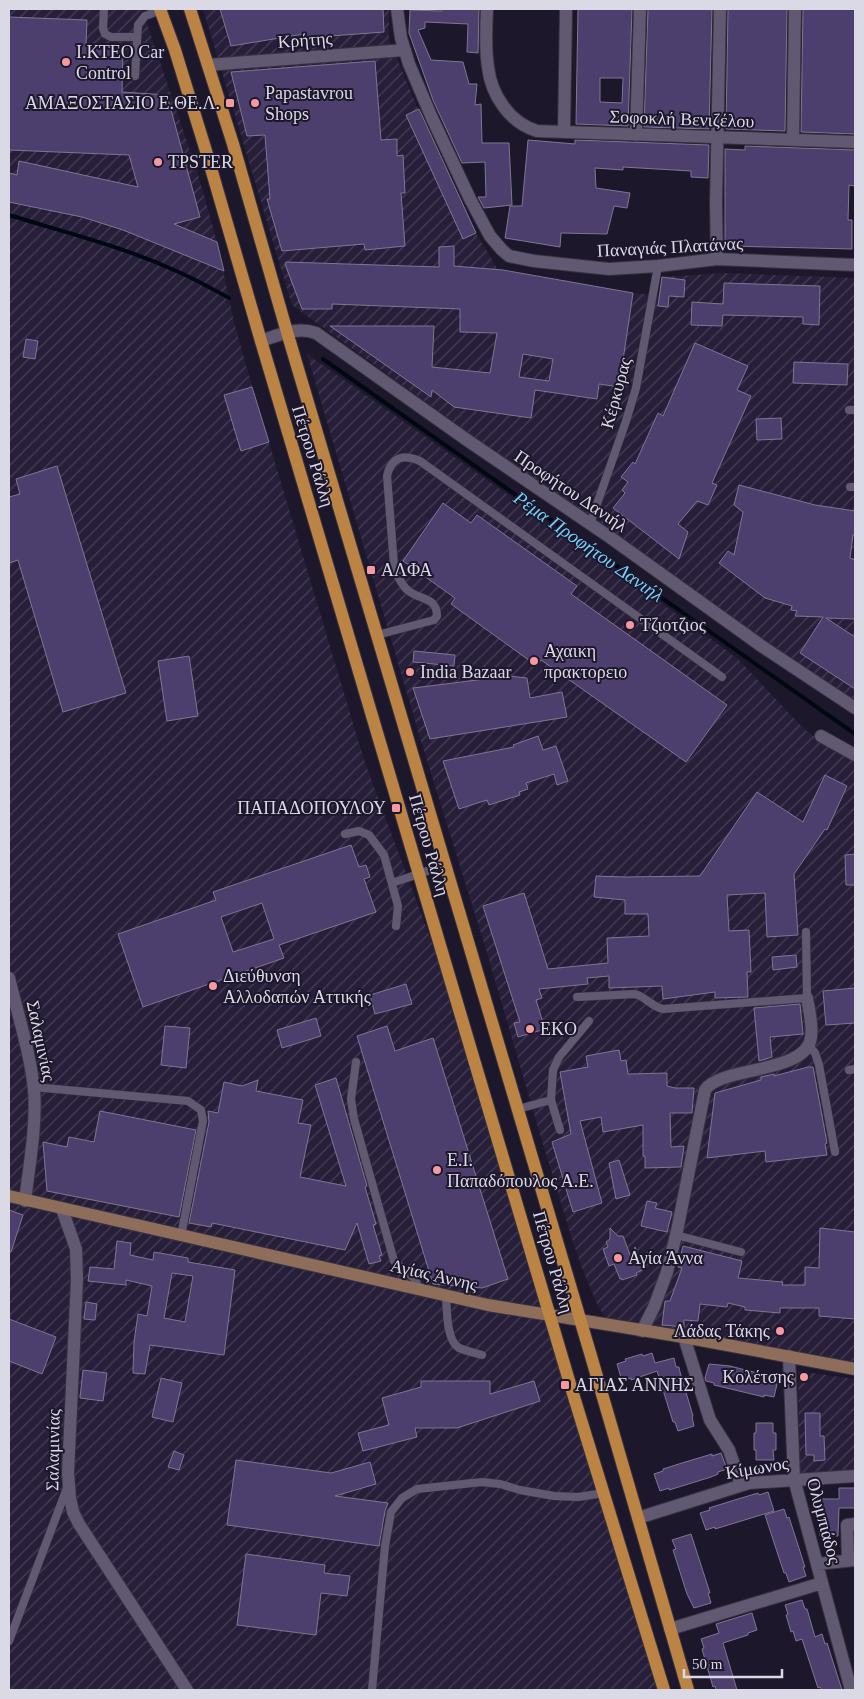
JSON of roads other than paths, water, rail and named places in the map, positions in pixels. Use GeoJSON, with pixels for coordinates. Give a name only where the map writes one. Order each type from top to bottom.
{"type":"FeatureCollection","features":[{"type":"Feature","properties":{"kind":"main road","name":"Πέτρου Ράλλη"},"geometry":{"type":"LineString","coordinates":[[190,9],[236,153],[287,332],[581,1321],[688,1690]]}},
{"type":"Feature","properties":{"kind":"main road","name":"Πέτρου Ράλλη"},"geometry":{"type":"LineString","coordinates":[[160,10],[206,151],[550,1316],[664,1690]]}},
{"type":"Feature","properties":{"kind":"street","name":"Παναγιάς Πλατάνας"},"geometry":{"type":"LineString","coordinates":[[397,9],[399,32],[418,85],[463,185],[490,236],[509,256],[534,262],[625,269],[717,259],[855,265]]}},
{"type":"Feature","properties":{"kind":"street","name":"Σοφοκλή Βενιζέλου"},"geometry":{"type":"LineString","coordinates":[[487,9],[488,69],[495,91],[504,108],[512,117],[527,128],[537,131],[855,142]]}},
{"type":"Feature","properties":{"kind":"street"},"geometry":{"type":"LineString","coordinates":[[564,132],[566,9]]}},
{"type":"Feature","properties":{"kind":"street"},"geometry":{"type":"LineString","coordinates":[[636,134],[640,9]]}},
{"type":"Feature","properties":{"kind":"street"},"geometry":{"type":"LineString","coordinates":[[717,259],[720,9]]}},
{"type":"Feature","properties":{"kind":"street"},"geometry":{"type":"LineString","coordinates":[[792,140],[795,9]]}},
{"type":"Feature","properties":{"kind":"street","name":"Κρήτης"},"geometry":{"type":"LineString","coordinates":[[208,65],[405,50]]}},
{"type":"Feature","properties":{"kind":"street","name":"Προφήτου Δανιήλ"},"geometry":{"type":"LineString","coordinates":[[261,341],[287,332],[300,330],[308,330],[316,334],[590,524],[763,647],[855,708]]}},
{"type":"Feature","properties":{"kind":"street"},"geometry":{"type":"LineString","coordinates":[[821,736],[855,755]]}},
{"type":"Feature","properties":{"kind":"street","name":"Σαλαμινίας"},"geometry":{"type":"LineString","coordinates":[[9,978],[29,1060],[33,1087],[34,1109],[25,1201]]}},
{"type":"Feature","properties":{"kind":"street"},"geometry":{"type":"LineString","coordinates":[[642,1331],[661,1291],[676,1235],[703,1094],[707,1086],[715,1081],[783,1063],[797,1056],[808,1045],[812,1036],[808,998]]}},
{"type":"Feature","properties":{"kind":"street","name":"Αγίας Άννης"},"geometry":{"type":"LineString","coordinates":[[9,1196],[446,1295],[550,1316],[684,1337],[855,1369]]}},
{"type":"Feature","properties":{"kind":"street","name":"Σαλαμινίας"},"geometry":{"type":"LineString","coordinates":[[62,1209],[76,1249],[78,1279],[68,1486],[73,1512],[187,1690]]}},
{"type":"Feature","properties":{"kind":"street"},"geometry":{"type":"LineString","coordinates":[[684,1337],[710,1420],[729,1450],[741,1484]]}},
{"type":"Feature","properties":{"kind":"street","name":"Ολυμπιάδος"},"geometry":{"type":"LineString","coordinates":[[789,1356],[794,1479],[851,1690]]}},
{"type":"Feature","properties":{"kind":"street","name":"Κίμωνος"},"geometry":{"type":"LineString","coordinates":[[638,1518],[741,1484],[855,1476]]}},
{"type":"Feature","properties":{"kind":"street"},"geometry":{"type":"LineString","coordinates":[[817,1564],[852,1560],[847,1525],[855,1524]]}},
{"type":"Feature","properties":{"kind":"street"},"geometry":{"type":"LineString","coordinates":[[670,1629],[822,1583]]}},
{"type":"Feature","properties":{"kind":"lane"},"geometry":{"type":"LineString","coordinates":[[104,9],[103,28],[105,34],[111,37],[137,37]]}},
{"type":"Feature","properties":{"kind":"lane"},"geometry":{"type":"LineString","coordinates":[[135,76],[138,25],[142,18],[160,10]]}},
{"type":"Feature","properties":{"kind":"lane","name":"Κέρκυρας"},"geometry":{"type":"LineString","coordinates":[[590,524],[636,388],[658,266]]}},
{"type":"Feature","properties":{"kind":"lane"},"geometry":{"type":"LineString","coordinates":[[377,635],[434,620],[437,616],[436,605],[431,600],[410,592],[396,572],[394,564],[387,476],[392,463],[397,459],[410,457],[420,460],[722,677]]}},
{"type":"Feature","properties":{"kind":"lane"},"geometry":{"type":"LineString","coordinates":[[345,834],[359,830],[369,835],[384,855],[398,906],[396,926]]}},
{"type":"Feature","properties":{"kind":"lane"},"geometry":{"type":"LineString","coordinates":[[392,883],[445,865]]}},
{"type":"Feature","properties":{"kind":"lane"},"geometry":{"type":"LineString","coordinates":[[577,998],[635,994],[643,997],[655,1007],[663,1009],[808,998],[806,932]]}},
{"type":"Feature","properties":{"kind":"lane"},"geometry":{"type":"LineString","coordinates":[[560,1130],[551,1100],[554,1070],[559,1057],[588,1020]]}},
{"type":"Feature","properties":{"kind":"lane"},"geometry":{"type":"LineString","coordinates":[[808,1045],[815,1053],[819,1065],[835,1152]]}},
{"type":"Feature","properties":{"kind":"lane"},"geometry":{"type":"LineString","coordinates":[[356,1062],[351,1099],[354,1119],[394,1261],[415,1279],[419,1289]]}},
{"type":"Feature","properties":{"kind":"lane"},"geometry":{"type":"LineString","coordinates":[[33,1087],[188,1101],[200,1110],[203,1121],[181,1236]]}},
{"type":"Feature","properties":{"kind":"lane"},"geometry":{"type":"LineString","coordinates":[[518,1109],[551,1100]]}},
{"type":"Feature","properties":{"kind":"lane"},"geometry":{"type":"LineString","coordinates":[[676,1235],[741,1252]]}},
{"type":"Feature","properties":{"kind":"lane"},"geometry":{"type":"LineString","coordinates":[[446,1295],[452,1340],[458,1347],[482,1355]]}},
{"type":"Feature","properties":{"kind":"lane"},"geometry":{"type":"LineString","coordinates":[[372,1690],[385,1546],[391,1512],[402,1498],[418,1489],[482,1482],[554,1496],[578,1497],[604,1493]]}},
{"type":"Feature","properties":{"kind":"lane"},"geometry":{"type":"LineString","coordinates":[[9,1641],[68,1486]]}},
{"type":"Feature","properties":{"kind":"waterway","name":"Ρέμα Προφήτου Δανιήλ"},"geometry":{"type":"LineString","coordinates":[[9,215],[154,261],[202,283],[229,298]]}},
{"type":"Feature","properties":{"kind":"waterway","name":"Ρέμα Προφήτου Δανιήλ"},"geometry":{"type":"LineString","coordinates":[[323,359],[855,734]]}},
{"type":"Feature","properties":{"kind":"place","name":"Ι.ΚΤΕΟ Car Control"},"geometry":{"type":"Point","coordinates":[66,62]}},
{"type":"Feature","properties":{"kind":"place","name":"ΑΜΑΞΟΣΤΑΣΙΟ Ε.ΘΕ.Λ."},"geometry":{"type":"Point","coordinates":[230,103]}},
{"type":"Feature","properties":{"kind":"place","name":"Papastavrou Shops"},"geometry":{"type":"Point","coordinates":[255,103]}},
{"type":"Feature","properties":{"kind":"place","name":"TPSTER"},"geometry":{"type":"Point","coordinates":[158,162]}},
{"type":"Feature","properties":{"kind":"place","name":"ΑΛΦΑ"},"geometry":{"type":"Point","coordinates":[371,570]}},
{"type":"Feature","properties":{"kind":"place","name":"Τζιοτζιος"},"geometry":{"type":"Point","coordinates":[630,625]}},
{"type":"Feature","properties":{"kind":"place","name":"Αχαικη πρακτορειο"},"geometry":{"type":"Point","coordinates":[534,661]}},
{"type":"Feature","properties":{"kind":"place","name":"India Bazaar"},"geometry":{"type":"Point","coordinates":[410,672]}},
{"type":"Feature","properties":{"kind":"place","name":"ΠΑΠΑΔΟΠΟΥΛΟΥ"},"geometry":{"type":"Point","coordinates":[396,808]}},
{"type":"Feature","properties":{"kind":"place","name":"Διεύθυνση Αλλοδαπών Αττικής"},"geometry":{"type":"Point","coordinates":[213,986]}},
{"type":"Feature","properties":{"kind":"place","name":"EKO"},"geometry":{"type":"Point","coordinates":[530,1029]}},
{"type":"Feature","properties":{"kind":"place","name":"Ε.Ι. Παπαδόπουλος Α.Ε."},"geometry":{"type":"Point","coordinates":[437,1170]}},
{"type":"Feature","properties":{"kind":"place","name":"Αγία Άννα"},"geometry":{"type":"Point","coordinates":[618,1258]}},
{"type":"Feature","properties":{"kind":"place","name":"Λάδας Τάκης"},"geometry":{"type":"Point","coordinates":[780,1331]}},
{"type":"Feature","properties":{"kind":"place","name":"Κολέτσης"},"geometry":{"type":"Point","coordinates":[804,1377]}},
{"type":"Feature","properties":{"kind":"place","name":"ΑΓΙΑΣ ΑΝΝΗΣ"},"geometry":{"type":"Point","coordinates":[565,1385]}}]}
